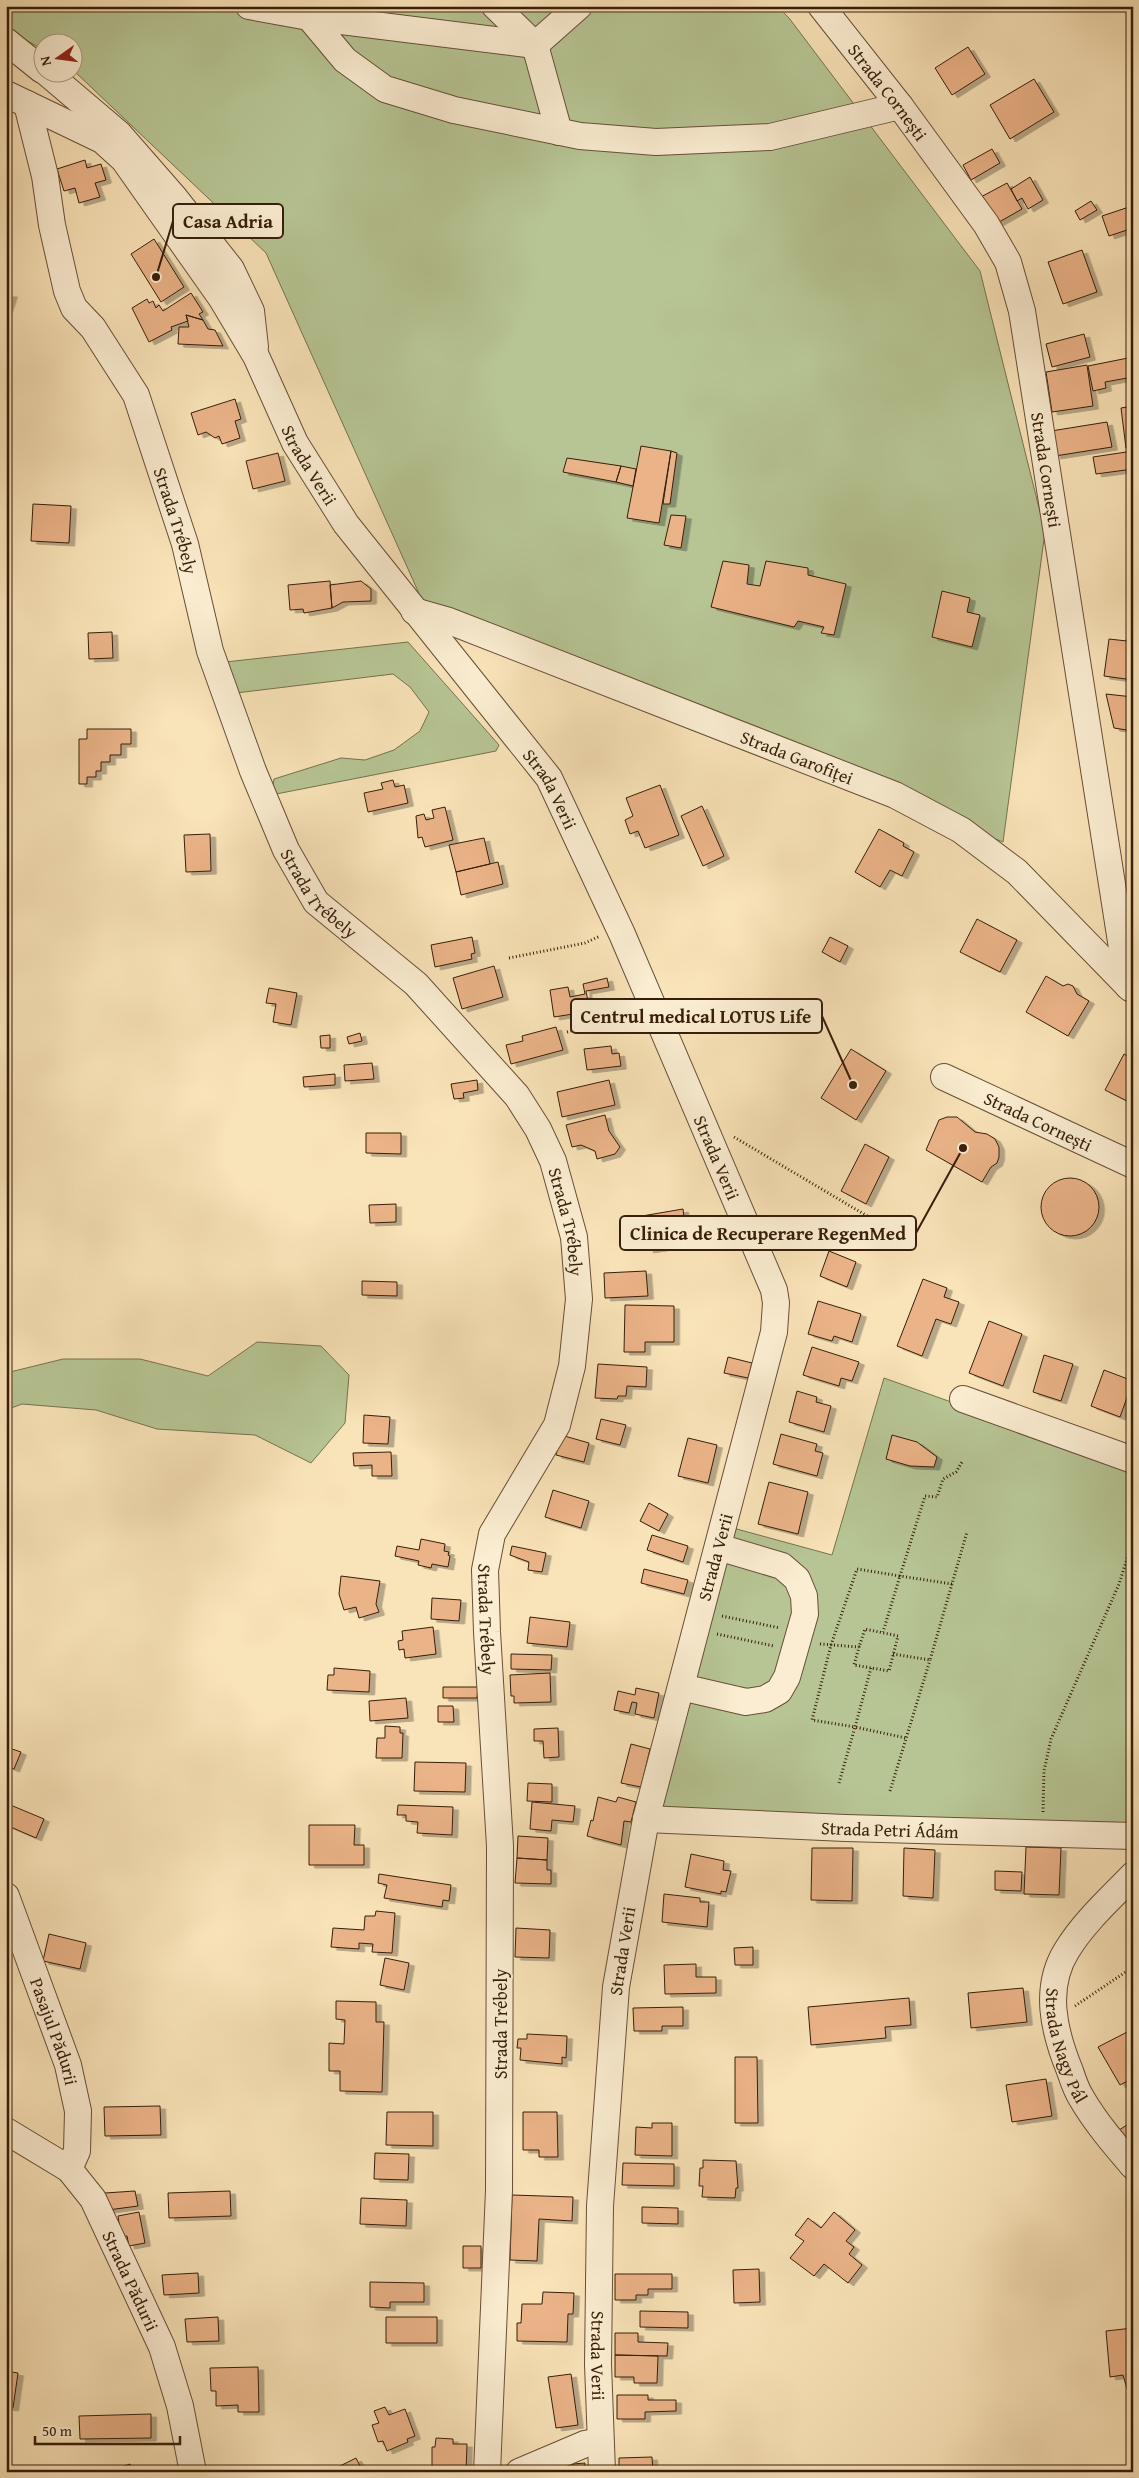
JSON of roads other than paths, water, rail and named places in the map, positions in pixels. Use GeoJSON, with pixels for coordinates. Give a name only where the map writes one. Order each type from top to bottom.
{"type":"FeatureCollection","features":[{"type":"Feature","properties":{"kind":"street"},"geometry":{"type":"LineString","coordinates":[[249,6],[308,12],[535,45],[579,6]]}},
{"type":"Feature","properties":{"kind":"street"},"geometry":{"type":"LineString","coordinates":[[495,6],[535,45],[559,132]]}},
{"type":"Feature","properties":{"kind":"street","name":"Strada Cornești"},"geometry":{"type":"LineString","coordinates":[[821,6],[900,106],[986,224],[1008,262],[1022,311],[1130,989]]}},
{"type":"Feature","properties":{"kind":"street"},"geometry":{"type":"LineString","coordinates":[[308,12],[345,60],[385,89],[454,110],[580,136],[656,142],[770,137],[900,106]]}},
{"type":"Feature","properties":{"kind":"street"},"geometry":{"type":"LineString","coordinates":[[6,42],[32,62]]}},
{"type":"Feature","properties":{"kind":"street"},"geometry":{"type":"LineString","coordinates":[[58,82],[85,104],[131,148],[174,197],[230,269],[251,311],[256,356]]}},
{"type":"Feature","properties":{"kind":"street","name":"Strada Verii"},"geometry":{"type":"LineString","coordinates":[[13,102],[102,140],[124,160],[222,299],[256,356],[295,443],[346,524],[550,778],[622,934],[774,1290],[776,1303],[774,1332],[646,1819],[628,1910],[614,2007],[600,2206],[600,2441],[602,2472]]}},
{"type":"Feature","properties":{"kind":"street","name":"Strada Trébely"},"geometry":{"type":"LineString","coordinates":[[13,102],[45,176],[52,225],[67,292],[74,308],[93,328],[136,395],[185,544],[210,651],[253,771],[286,850],[316,902],[416,984],[517,1096],[538,1129],[553,1161],[574,1237],[579,1299],[572,1366],[557,1425],[492,1534],[485,1570],[500,1846],[498,2190],[487,2472]]}},
{"type":"Feature","properties":{"kind":"street","name":"Strada Garofiței"},"geometry":{"type":"LineString","coordinates":[[414,611],[449,620],[885,791],[961,830],[1017,872],[1130,989]]}},
{"type":"Feature","properties":{"kind":"street","name":"Strada Cornești"},"geometry":{"type":"LineString","coordinates":[[944,1077],[1133,1165]]}},
{"type":"Feature","properties":{"kind":"street"},"geometry":{"type":"LineString","coordinates":[[963,1399],[1133,1460]]}},
{"type":"Feature","properties":{"kind":"street"},"geometry":{"type":"LineString","coordinates":[[681,1687],[746,1702],[764,1699],[779,1691],[786,1677],[805,1614],[804,1596],[797,1580],[782,1566],[718,1546]]}},
{"type":"Feature","properties":{"kind":"street","name":"Strada Petri Ádám"},"geometry":{"type":"LineString","coordinates":[[646,1819],[845,1828],[1133,1836]]}},
{"type":"Feature","properties":{"kind":"street","name":"Strada Nagy Pál"},"geometry":{"type":"LineString","coordinates":[[1133,1875],[1094,1915],[1066,1950],[1054,1978],[1052,2014],[1061,2050],[1081,2098],[1114,2145],[1133,2166]]}},
{"type":"Feature","properties":{"kind":"street","name":"Pasajul Pădurii"},"geometry":{"type":"LineString","coordinates":[[6,1896],[68,2065],[78,2112],[77,2152],[69,2170]]}},
{"type":"Feature","properties":{"kind":"street","name":"Strada Pădurii"},"geometry":{"type":"LineString","coordinates":[[6,2131],[69,2170],[93,2198],[162,2347],[180,2406],[193,2472]]}},
{"type":"Feature","properties":{"kind":"street"},"geometry":{"type":"LineString","coordinates":[[519,2472],[585,2444],[600,2441]]}},
{"type":"Feature","properties":{"kind":"place","name":"Casa Adria"},"geometry":{"type":"Point","coordinates":[156,277]}},
{"type":"Feature","properties":{"kind":"place","name":"Centrul medical LOTUS Life"},"geometry":{"type":"Point","coordinates":[853,1085]}},
{"type":"Feature","properties":{"kind":"place","name":"Clinica de Recuperare RegenMed"},"geometry":{"type":"Point","coordinates":[963,1148]}}]}
